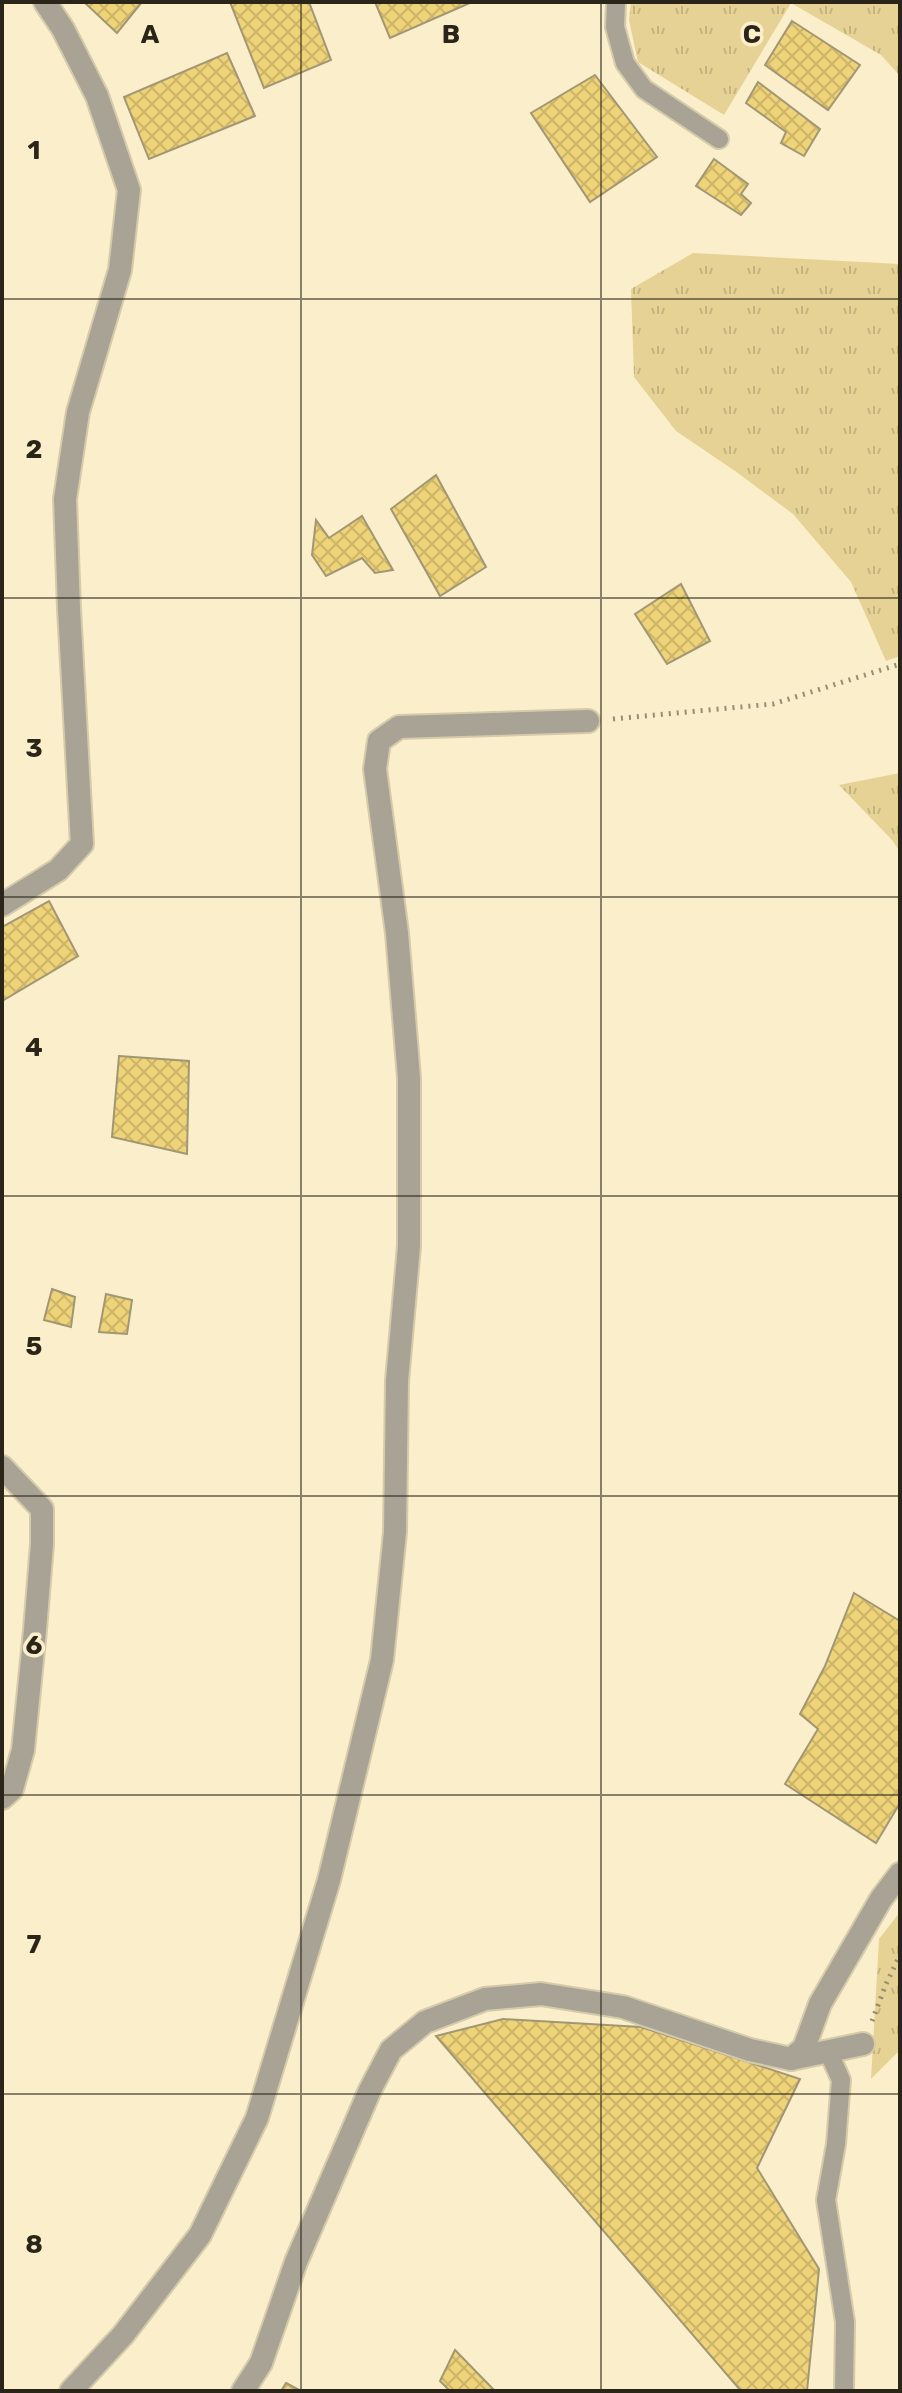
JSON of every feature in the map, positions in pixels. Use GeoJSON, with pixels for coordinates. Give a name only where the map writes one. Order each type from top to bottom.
{"type":"FeatureCollection","features":[{"type":"Feature","properties":{"kind":"street"},"geometry":{"type":"LineString","coordinates":[[2,905],[58,870],[82,844],[65,499],[78,412],[120,270],[129,190],[97,96],[63,29],[45,2]]}},
{"type":"Feature","properties":{"kind":"street"},"geometry":{"type":"LineString","coordinates":[[71,2391],[123,2335],[200,2235],[257,2118],[329,1880],[382,1660],[395,1532],[397,1381],[409,1246],[409,1094],[397,933],[375,769],[379,741],[399,727],[588,721]]}},
{"type":"Feature","properties":{"kind":"street"},"geometry":{"type":"LineString","coordinates":[[2,1467],[42,1509],[23,1750],[12,1789],[2,1798]]}},
{"type":"Feature","properties":{"kind":"street"},"geometry":{"type":"LineString","coordinates":[[791,2059],[804,2048],[820,2004],[881,1899],[900,1874]]}},
{"type":"Feature","properties":{"kind":"street"},"geometry":{"type":"LineString","coordinates":[[243,2391],[261,2363],[296,2262],[370,2090],[391,2050],[425,2022],[485,1999],[541,1994],[623,2007],[750,2050],[791,2059],[863,2044]]}},
{"type":"Feature","properties":{"kind":"lane"},"geometry":{"type":"LineString","coordinates":[[616,2],[615,27],[625,63],[644,89],[719,139]]}},
{"type":"Feature","properties":{"kind":"lane"},"geometry":{"type":"LineString","coordinates":[[828,2051],[841,2080],[836,2144],[826,2200],[845,2322],[844,2391]]}},
{"type":"Feature","properties":{"kind":"path"},"geometry":{"type":"LineString","coordinates":[[588,721],[773,704],[900,664]]}},
{"type":"Feature","properties":{"kind":"path"},"geometry":{"type":"LineString","coordinates":[[863,2044],[900,1955]]}},
{"type":"Feature","properties":{"kind":"green space"},"geometry":{"type":"Polygon","coordinates":[[[631,2],[900,2],[900,76],[881,55],[791,3],[724,115],[638,62],[629,20],[631,2]]]}},
{"type":"Feature","properties":{"kind":"green space"},"geometry":{"type":"Polygon","coordinates":[[[693,253],[900,264],[900,656],[886,661],[851,582],[793,514],[676,431],[634,377],[631,289],[693,253]]]}},
{"type":"Feature","properties":{"kind":"green space"},"geometry":{"type":"Polygon","coordinates":[[[900,773],[900,852],[839,785],[900,773]]]}},
{"type":"Feature","properties":{"kind":"green space"},"geometry":{"type":"Polygon","coordinates":[[[900,1912],[900,2050],[871,2079],[879,1939],[900,1912]]]}},
{"type":"Feature","properties":{"kind":"building"},"geometry":{"type":"Polygon","coordinates":[[[84,2],[142,2],[117,33],[84,2]]]}},
{"type":"Feature","properties":{"kind":"building"},"geometry":{"type":"Polygon","coordinates":[[[230,2],[309,2],[331,60],[264,88],[230,2]]]}},
{"type":"Feature","properties":{"kind":"building"},"geometry":{"type":"Polygon","coordinates":[[[375,2],[472,2],[390,38],[375,2]]]}},
{"type":"Feature","properties":{"kind":"building"},"geometry":{"type":"Polygon","coordinates":[[[792,21],[860,65],[828,110],[765,65],[792,21]]]}},
{"type":"Feature","properties":{"kind":"building"},"geometry":{"type":"Polygon","coordinates":[[[227,53],[255,116],[149,159],[124,97],[227,53]]]}},
{"type":"Feature","properties":{"kind":"building"},"geometry":{"type":"Polygon","coordinates":[[[595,75],[657,157],[590,202],[531,113],[595,75]]]}},
{"type":"Feature","properties":{"kind":"building"},"geometry":{"type":"Polygon","coordinates":[[[758,82],[820,129],[804,156],[781,143],[786,132],[746,103],[758,82]]]}},
{"type":"Feature","properties":{"kind":"building"},"geometry":{"type":"Polygon","coordinates":[[[714,159],[748,184],[741,194],[751,203],[741,215],[696,186],[714,159]]]}},
{"type":"Feature","properties":{"kind":"building"},"geometry":{"type":"Polygon","coordinates":[[[436,475],[486,567],[440,596],[391,509],[436,475]]]}},
{"type":"Feature","properties":{"kind":"building"},"geometry":{"type":"Polygon","coordinates":[[[362,516],[393,570],[375,573],[362,558],[326,576],[312,555],[316,520],[329,538],[362,516]]]}},
{"type":"Feature","properties":{"kind":"building"},"geometry":{"type":"Polygon","coordinates":[[[681,584],[710,641],[667,664],[635,614],[681,584]]]}},
{"type":"Feature","properties":{"kind":"building"},"geometry":{"type":"Polygon","coordinates":[[[49,901],[78,956],[2,1001],[2,927],[49,901]]]}},
{"type":"Feature","properties":{"kind":"building"},"geometry":{"type":"Polygon","coordinates":[[[119,1056],[189,1061],[187,1154],[112,1137],[119,1056]]]}},
{"type":"Feature","properties":{"kind":"building"},"geometry":{"type":"Polygon","coordinates":[[[52,1289],[75,1297],[71,1327],[44,1320],[52,1289]]]}},
{"type":"Feature","properties":{"kind":"building"},"geometry":{"type":"Polygon","coordinates":[[[106,1294],[132,1300],[127,1334],[99,1332],[106,1294]]]}},
{"type":"Feature","properties":{"kind":"building"},"geometry":{"type":"Polygon","coordinates":[[[854,1593],[900,1621],[900,1803],[876,1843],[785,1784],[818,1729],[800,1714],[825,1666],[854,1593]]]}},
{"type":"Feature","properties":{"kind":"building"},"geometry":{"type":"Polygon","coordinates":[[[503,2019],[641,2027],[800,2079],[757,2168],[819,2269],[807,2391],[741,2391],[436,2036],[503,2019]]]}},
{"type":"Feature","properties":{"kind":"building"},"geometry":{"type":"Polygon","coordinates":[[[455,2350],[495,2391],[450,2391],[440,2381],[455,2350]]]}},
{"type":"Feature","properties":{"kind":"building"},"geometry":{"type":"Polygon","coordinates":[[[286,2383],[301,2391],[281,2391],[286,2383]]]}}]}
